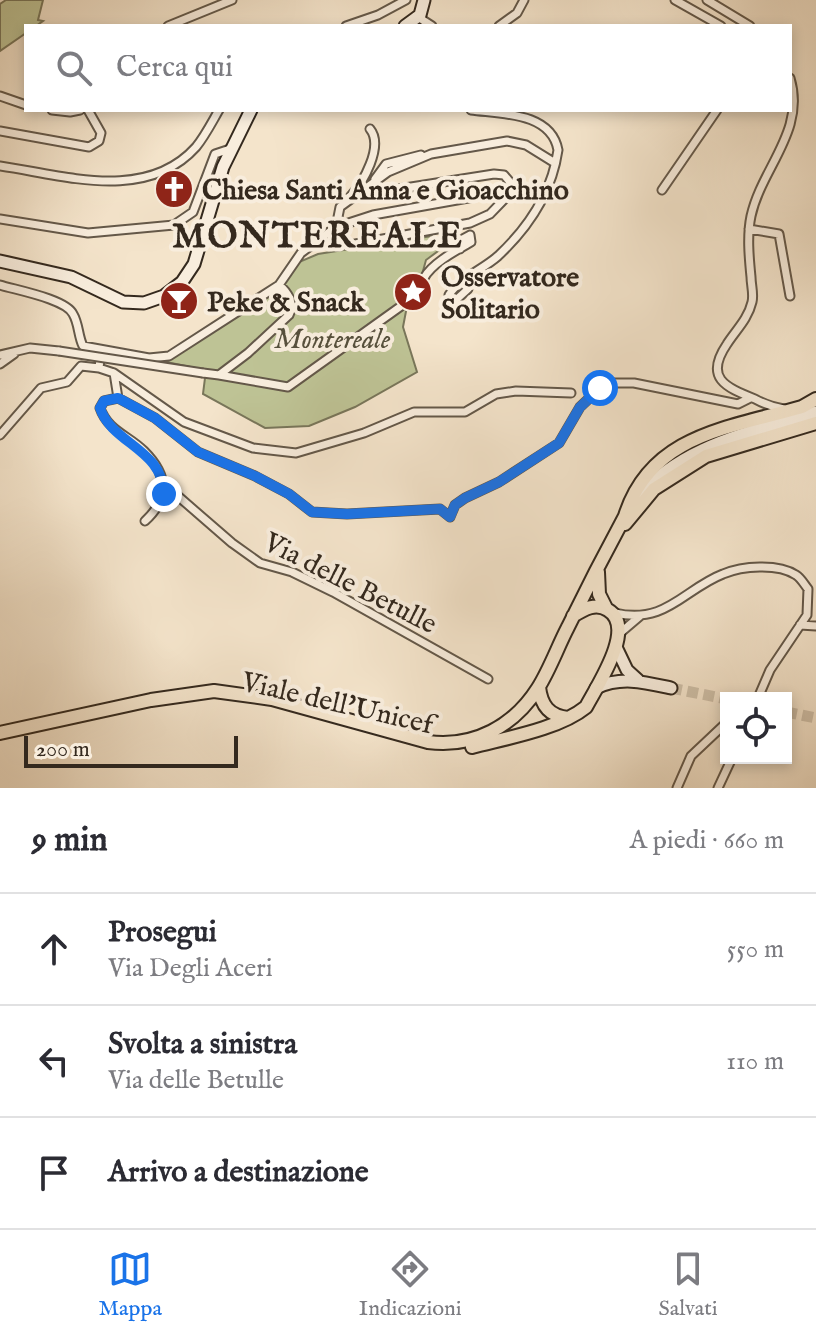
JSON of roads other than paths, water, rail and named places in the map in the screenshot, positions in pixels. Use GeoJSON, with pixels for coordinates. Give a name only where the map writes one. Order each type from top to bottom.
{"type":"FeatureCollection","features":[{"type":"Feature","properties":{"kind":"main road","name":"Viale dell'Unicef"},"geometry":{"type":"LineString","coordinates":[[0,733],[151,700],[214,691],[272,699],[416,740],[444,744],[499,729],[519,713],[539,687],[641,481],[674,449],[699,436],[790,410],[816,399]]}},
{"type":"Feature","properties":{"kind":"main road","name":"Viale dell'Unicef"},"geometry":{"type":"LineString","coordinates":[[612,539],[654,489],[696,462],[734,447],[816,423]]}},
{"type":"Feature","properties":{"kind":"main road"},"geometry":{"type":"LineString","coordinates":[[598,569],[599,594],[618,622],[620,633]]}},
{"type":"Feature","properties":{"kind":"main road"},"geometry":{"type":"LineString","coordinates":[[573,616],[590,607],[609,610]]}},
{"type":"Feature","properties":{"kind":"main road","name":"Viale dell'Unicef"},"geometry":{"type":"LineString","coordinates":[[0,742],[199,700],[243,701],[414,748],[444,752],[507,738],[568,718],[586,707],[620,633]]}},
{"type":"Feature","properties":{"kind":"main road"},"geometry":{"type":"LineString","coordinates":[[539,687],[540,697],[548,710],[568,718]]}},
{"type":"Feature","properties":{"kind":"street"},"geometry":{"type":"LineString","coordinates":[[172,24],[218,3],[232,0]]}},
{"type":"Feature","properties":{"kind":"street"},"geometry":{"type":"LineString","coordinates":[[352,24],[406,0]]}},
{"type":"Feature","properties":{"kind":"street"},"geometry":{"type":"LineString","coordinates":[[408,24],[418,17],[424,0]]}},
{"type":"Feature","properties":{"kind":"street"},"geometry":{"type":"LineString","coordinates":[[502,24],[517,13],[524,0]]}},
{"type":"Feature","properties":{"kind":"street"},"geometry":{"type":"LineString","coordinates":[[675,0],[717,24]]}},
{"type":"Feature","properties":{"kind":"street"},"geometry":{"type":"LineString","coordinates":[[707,0],[747,24]]}},
{"type":"Feature","properties":{"kind":"street"},"geometry":{"type":"LineString","coordinates":[[418,17],[429,24]]}},
{"type":"Feature","properties":{"kind":"street"},"geometry":{"type":"LineString","coordinates":[[0,96],[24,104]]}},
{"type":"Feature","properties":{"kind":"street"},"geometry":{"type":"LineString","coordinates":[[0,131],[89,147],[95,145],[101,133],[89,112]]}},
{"type":"Feature","properties":{"kind":"street"},"geometry":{"type":"LineString","coordinates":[[0,166],[113,182],[144,177],[197,146],[218,112]]}},
{"type":"Feature","properties":{"kind":"street"},"geometry":{"type":"LineString","coordinates":[[0,261],[71,277],[130,304],[164,296],[182,282],[194,264],[230,149],[250,112]]}},
{"type":"Feature","properties":{"kind":"street"},"geometry":{"type":"LineString","coordinates":[[468,289],[457,299],[451,299],[449,295],[465,279],[498,256],[527,224],[545,200],[555,163],[557,144],[541,124],[519,116],[487,112]]}},
{"type":"Feature","properties":{"kind":"street"},"geometry":{"type":"LineString","coordinates":[[662,190],[716,112]]}},
{"type":"Feature","properties":{"kind":"street"},"geometry":{"type":"LineString","coordinates":[[790,410],[761,403],[723,385],[717,364],[745,320],[753,299],[749,229],[754,204],[786,137],[791,112]]}},
{"type":"Feature","properties":{"kind":"street"},"geometry":{"type":"LineString","coordinates":[[336,227],[340,207],[356,191],[376,144],[376,136],[370,129]]}},
{"type":"Feature","properties":{"kind":"street"},"geometry":{"type":"LineString","coordinates":[[372,184],[386,164],[405,157],[507,141],[526,145],[555,163]]}},
{"type":"Feature","properties":{"kind":"street"},"geometry":{"type":"LineString","coordinates":[[0,219],[88,233],[174,225],[193,212],[215,154],[230,149]]}},
{"type":"Feature","properties":{"kind":"street"},"geometry":{"type":"LineString","coordinates":[[340,207],[359,196],[381,176],[431,154]]}},
{"type":"Feature","properties":{"kind":"street"},"geometry":{"type":"LineString","coordinates":[[316,242],[350,245],[470,223],[490,214],[515,188],[504,175],[494,174],[359,196]]}},
{"type":"Feature","properties":{"kind":"street"},"geometry":{"type":"LineString","coordinates":[[0,285],[69,309],[80,343],[101,351],[149,358],[169,356],[279,285],[301,253],[336,227],[373,215],[474,197]]}},
{"type":"Feature","properties":{"kind":"street"},"geometry":{"type":"LineString","coordinates":[[749,229],[779,234],[790,296]]}},
{"type":"Feature","properties":{"kind":"street"},"geometry":{"type":"LineString","coordinates":[[0,355],[30,348],[59,351],[288,387],[411,299],[421,290],[424,278],[432,269],[460,249]]}},
{"type":"Feature","properties":{"kind":"street"},"geometry":{"type":"LineString","coordinates":[[219,375],[289,315],[292,308],[289,297],[279,285]]}},
{"type":"Feature","properties":{"kind":"street"},"geometry":{"type":"LineString","coordinates":[[0,364],[18,351]]}},
{"type":"Feature","properties":{"kind":"street"},"geometry":{"type":"LineString","coordinates":[[99,368],[101,351]]}},
{"type":"Feature","properties":{"kind":"street"},"geometry":{"type":"LineString","coordinates":[[0,435],[41,388],[67,382],[81,366],[114,373],[184,422],[253,448],[296,453],[364,433],[414,412],[465,412],[496,394],[516,391],[571,393]]}},
{"type":"Feature","properties":{"kind":"street"},"geometry":{"type":"LineString","coordinates":[[114,373],[118,398],[155,418],[198,452],[255,476],[289,494],[312,512],[347,514],[440,509],[450,517],[455,505],[465,498],[499,482],[559,443],[580,407],[600,388],[612,383],[634,383],[738,404],[750,398]]}},
{"type":"Feature","properties":{"kind":"street","name":"Via delle Betulle"},"geometry":{"type":"LineString","coordinates":[[118,398],[104,401],[100,408],[104,420],[144,451],[164,484],[223,535],[260,563],[292,572],[333,592],[488,679]]}},
{"type":"Feature","properties":{"kind":"street"},"geometry":{"type":"LineString","coordinates":[[758,420],[761,403]]}},
{"type":"Feature","properties":{"kind":"street"},"geometry":{"type":"LineString","coordinates":[[625,516],[643,490],[695,451],[816,412]]}},
{"type":"Feature","properties":{"kind":"street"},"geometry":{"type":"LineString","coordinates":[[145,521],[155,511],[164,494],[164,484]]}},
{"type":"Feature","properties":{"kind":"street"},"geometry":{"type":"LineString","coordinates":[[609,610],[642,615],[672,607],[723,573],[770,567],[787,570],[798,576],[808,589],[810,600],[807,615],[770,670],[760,692]]}},
{"type":"Feature","properties":{"kind":"street"},"geometry":{"type":"LineString","coordinates":[[620,633],[642,615]]}},
{"type":"Feature","properties":{"kind":"street"},"geometry":{"type":"LineString","coordinates":[[800,625],[816,626]]}},
{"type":"Feature","properties":{"kind":"street"},"geometry":{"type":"LineString","coordinates":[[616,647],[627,670],[638,680]]}},
{"type":"Feature","properties":{"kind":"street"},"geometry":{"type":"LineString","coordinates":[[596,688],[611,681],[638,680],[671,688]]}},
{"type":"Feature","properties":{"kind":"street"},"geometry":{"type":"LineString","coordinates":[[757,692],[763,685]]}},
{"type":"Feature","properties":{"kind":"street"},"geometry":{"type":"LineString","coordinates":[[677,788],[691,756],[720,730]]}},
{"type":"Feature","properties":{"kind":"street"},"geometry":{"type":"LineString","coordinates":[[718,788],[729,764]]}},
{"type":"Feature","properties":{"kind":"tunnel"},"geometry":{"type":"LineString","coordinates":[[671,688],[720,698]]}},
{"type":"Feature","properties":{"kind":"tunnel"},"geometry":{"type":"LineString","coordinates":[[792,713],[816,718]]}},
{"type":"Feature","properties":{"kind":"place","name":"Chiesa Santi Anna e Gioacchino"},"geometry":{"type":"Point","coordinates":[174,189]}},
{"type":"Feature","properties":{"kind":"place","name":"Osservatore Solitario"},"geometry":{"type":"Point","coordinates":[413,292]}},
{"type":"Feature","properties":{"kind":"place","name":"Peke & Snack"},"geometry":{"type":"Point","coordinates":[179,301]}},
{"type":"Feature","properties":{"kind":"district","name":"MONTEREALE"},"geometry":{"type":"Point","coordinates":[318,234]}},
{"type":"Feature","properties":{"kind":"park label","name":"Montereale"},"geometry":{"type":"Point","coordinates":[332,338]}}]}
